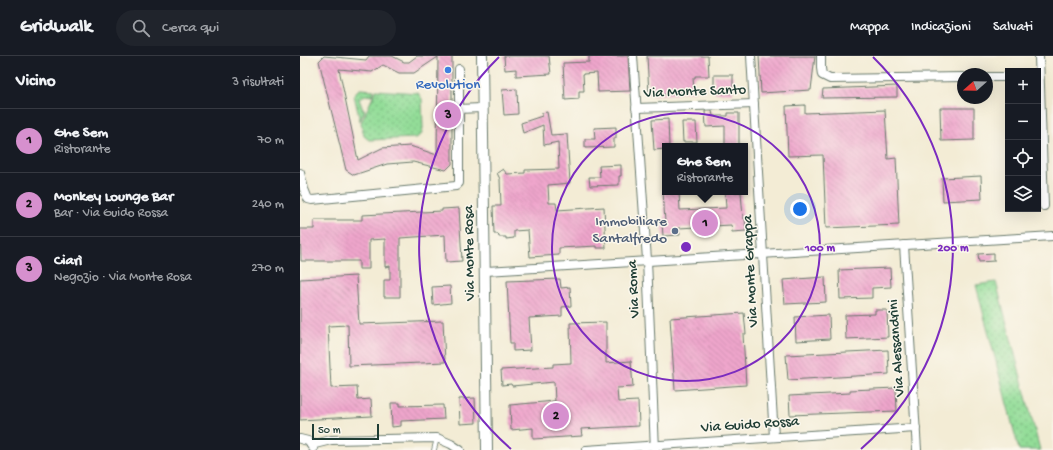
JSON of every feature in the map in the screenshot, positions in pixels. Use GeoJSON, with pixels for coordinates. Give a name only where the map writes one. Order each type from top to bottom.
{"type":"FeatureCollection","features":[{"type":"Feature","properties":{"kind":"street","name":"Via Monte Rosa"},"geometry":{"type":"LineString","coordinates":[[481,450],[486,450],[486,271],[482,56]]}},
{"type":"Feature","properties":{"kind":"street","name":"Via Roma"},"geometry":{"type":"LineString","coordinates":[[633,56],[647,260],[655,448]]}},
{"type":"Feature","properties":{"kind":"street","name":"Via Monte Grappa"},"geometry":{"type":"LineString","coordinates":[[751,56],[774,437]]}},
{"type":"Feature","properties":{"kind":"street"},"geometry":{"type":"LineString","coordinates":[[821,56],[822,75],[830,78],[957,77]]}},
{"type":"Feature","properties":{"kind":"street"},"geometry":{"type":"LineString","coordinates":[[1039,56],[1039,68]]}},
{"type":"Feature","properties":{"kind":"street"},"geometry":{"type":"LineString","coordinates":[[300,172],[306,195],[308,199],[312,200],[456,186],[459,183],[459,69]]}},
{"type":"Feature","properties":{"kind":"street"},"geometry":{"type":"LineString","coordinates":[[993,77],[1005,77]]}},
{"type":"Feature","properties":{"kind":"street","name":"Via Monte Santo"},"geometry":{"type":"LineString","coordinates":[[636,108],[754,104]]}},
{"type":"Feature","properties":{"kind":"street"},"geometry":{"type":"LineString","coordinates":[[1040,104],[1044,206]]}},
{"type":"Feature","properties":{"kind":"street"},"geometry":{"type":"LineString","coordinates":[[458,109],[482,108]]}},
{"type":"Feature","properties":{"kind":"street"},"geometry":{"type":"LineString","coordinates":[[486,271],[1053,236]]}},
{"type":"Feature","properties":{"kind":"street","name":"Via Alessandrini"},"geometry":{"type":"LineString","coordinates":[[904,245],[917,450]]}},
{"type":"Feature","properties":{"kind":"street","name":"Via Guido Rossa"},"geometry":{"type":"LineString","coordinates":[[586,450],[655,448],[774,437],[916,428]]}},
{"type":"Feature","properties":{"kind":"street"},"geometry":{"type":"LineString","coordinates":[[300,439],[308,441],[312,447],[331,440],[437,438],[460,450]]}},
{"type":"Feature","properties":{"kind":"lane"},"geometry":{"type":"LineString","coordinates":[[434,450],[437,438]]}},
{"type":"Feature","properties":{"kind":"green space"},"geometry":{"type":"Polygon","coordinates":[[[360,89],[374,90],[372,96],[365,95],[359,99],[363,110],[365,110],[360,121],[354,95],[360,89]]]}},
{"type":"Feature","properties":{"kind":"green space"},"geometry":{"type":"Polygon","coordinates":[[[376,90],[418,93],[422,99],[423,129],[421,135],[416,138],[369,140],[364,136],[361,123],[376,90]]]}},
{"type":"Feature","properties":{"kind":"green space"},"geometry":{"type":"Polygon","coordinates":[[[996,282],[1040,450],[1019,450],[976,285],[996,282]]]}},
{"type":"Feature","properties":{"kind":"building"},"geometry":{"type":"Polygon","coordinates":[[[324,56],[366,60],[369,56],[392,56],[404,62],[409,62],[417,56],[452,56],[452,164],[446,170],[413,162],[387,164],[354,175],[346,170],[319,61],[324,56]],[[438,57],[414,73],[399,73],[383,65],[372,72],[339,69],[358,160],[382,148],[410,146],[437,155],[438,57]]]}},
{"type":"Feature","properties":{"kind":"building"},"geometry":{"type":"Polygon","coordinates":[[[504,56],[549,56],[551,74],[516,76],[516,69],[505,70],[504,56]]]}},
{"type":"Feature","properties":{"kind":"building"},"geometry":{"type":"Polygon","coordinates":[[[589,56],[628,56],[630,91],[598,92],[597,73],[583,74],[584,91],[579,91],[579,99],[565,100],[563,63],[589,62],[589,56]]]}},
{"type":"Feature","properties":{"kind":"building"},"geometry":{"type":"Polygon","coordinates":[[[647,56],[708,56],[709,76],[695,76],[695,78],[693,78],[694,92],[649,95],[647,56]]]}},
{"type":"Feature","properties":{"kind":"building"},"geometry":{"type":"Polygon","coordinates":[[[759,56],[815,56],[811,90],[761,93],[759,56]]]}},
{"type":"Feature","properties":{"kind":"building"},"geometry":{"type":"Polygon","coordinates":[[[714,75],[733,75],[733,93],[714,93],[714,75]]]}},
{"type":"Feature","properties":{"kind":"building"},"geometry":{"type":"Polygon","coordinates":[[[897,86],[897,97],[822,98],[823,89],[897,86]]]}},
{"type":"Feature","properties":{"kind":"building"},"geometry":{"type":"Polygon","coordinates":[[[517,89],[518,114],[504,115],[502,90],[517,89]]]}},
{"type":"Feature","properties":{"kind":"building"},"geometry":{"type":"Polygon","coordinates":[[[805,105],[805,113],[885,110],[888,159],[896,158],[899,225],[826,228],[823,155],[788,156],[786,106],[805,105]]]}},
{"type":"Feature","properties":{"kind":"building"},"geometry":{"type":"Polygon","coordinates":[[[940,108],[974,108],[974,140],[941,141],[940,108]]]}},
{"type":"Feature","properties":{"kind":"building"},"geometry":{"type":"Polygon","coordinates":[[[705,111],[712,111],[713,116],[728,116],[728,113],[739,113],[739,143],[725,143],[725,126],[706,127],[705,111]]]}},
{"type":"Feature","properties":{"kind":"building"},"geometry":{"type":"Polygon","coordinates":[[[547,112],[551,135],[567,134],[570,183],[548,185],[549,203],[556,203],[557,210],[604,207],[606,248],[597,248],[597,246],[559,248],[559,255],[530,257],[528,230],[514,231],[514,238],[506,239],[506,237],[499,237],[498,234],[494,234],[493,206],[501,206],[500,179],[497,173],[503,169],[507,174],[525,173],[525,170],[559,169],[558,142],[544,145],[543,125],[523,133],[521,123],[542,116],[542,113],[547,112]]]}},
{"type":"Feature","properties":{"kind":"building"},"geometry":{"type":"Polygon","coordinates":[[[668,119],[669,143],[662,143],[662,149],[654,150],[652,120],[668,119]]]}},
{"type":"Feature","properties":{"kind":"building"},"geometry":{"type":"Polygon","coordinates":[[[682,122],[696,122],[697,142],[683,142],[682,122]]]}},
{"type":"Feature","properties":{"kind":"building"},"geometry":{"type":"Polygon","coordinates":[[[616,127],[614,147],[585,148],[585,139],[595,139],[594,128],[616,127]]]}},
{"type":"Feature","properties":{"kind":"building"},"geometry":{"type":"Polygon","coordinates":[[[621,165],[619,185],[590,186],[589,177],[600,177],[599,166],[621,165]]]}},
{"type":"Feature","properties":{"kind":"building"},"geometry":{"type":"Polygon","coordinates":[[[981,176],[982,199],[943,201],[942,178],[981,176]]]}},
{"type":"Feature","properties":{"kind":"building"},"geometry":{"type":"Polygon","coordinates":[[[663,195],[679,195],[680,210],[726,208],[725,195],[741,195],[743,218],[745,218],[746,231],[732,232],[731,225],[679,228],[680,235],[663,236],[662,222],[665,222],[663,195]]]}},
{"type":"Feature","properties":{"kind":"building"},"geometry":{"type":"Polygon","coordinates":[[[459,208],[462,261],[446,262],[445,235],[400,238],[400,297],[384,297],[384,280],[390,280],[390,266],[385,267],[385,239],[369,240],[369,269],[359,269],[359,261],[301,261],[300,229],[314,229],[314,220],[362,220],[362,215],[442,211],[442,209],[459,208]]]}},
{"type":"Feature","properties":{"kind":"building"},"geometry":{"type":"Polygon","coordinates":[[[994,253],[994,261],[979,262],[978,254],[994,253]]]}},
{"type":"Feature","properties":{"kind":"building"},"geometry":{"type":"Polygon","coordinates":[[[890,268],[891,287],[872,288],[872,298],[840,299],[839,270],[890,268]]]}},
{"type":"Feature","properties":{"kind":"building"},"geometry":{"type":"Polygon","coordinates":[[[356,276],[359,324],[443,321],[445,362],[349,366],[348,325],[328,326],[331,388],[357,387],[358,400],[371,399],[372,416],[300,420],[300,279],[356,276]]]}},
{"type":"Feature","properties":{"kind":"building"},"geometry":{"type":"Polygon","coordinates":[[[825,277],[826,302],[785,304],[783,280],[825,277]]]}},
{"type":"Feature","properties":{"kind":"building"},"geometry":{"type":"Polygon","coordinates":[[[560,279],[561,288],[570,287],[571,306],[562,307],[562,316],[529,318],[531,350],[513,351],[513,343],[510,343],[507,281],[560,279]]]}},
{"type":"Feature","properties":{"kind":"building"},"geometry":{"type":"Polygon","coordinates":[[[450,286],[451,303],[433,305],[432,287],[450,286]]]}},
{"type":"Feature","properties":{"kind":"building"},"geometry":{"type":"Polygon","coordinates":[[[875,310],[887,310],[888,337],[846,339],[845,315],[875,314],[875,310]]]}},
{"type":"Feature","properties":{"kind":"building"},"geometry":{"type":"Polygon","coordinates":[[[744,313],[746,334],[743,334],[746,385],[675,390],[670,318],[744,313]]]}},
{"type":"Feature","properties":{"kind":"building"},"geometry":{"type":"Polygon","coordinates":[[[829,315],[830,339],[796,341],[795,317],[829,315]]]}},
{"type":"Feature","properties":{"kind":"building"},"geometry":{"type":"Polygon","coordinates":[[[606,322],[606,363],[631,361],[633,387],[617,388],[618,402],[638,401],[639,426],[581,429],[582,436],[533,439],[533,428],[511,430],[510,405],[555,401],[554,382],[512,386],[511,384],[502,385],[501,370],[553,367],[553,364],[571,363],[570,323],[606,322]]]}},
{"type":"Feature","properties":{"kind":"building"},"geometry":{"type":"Polygon","coordinates":[[[888,350],[889,374],[788,380],[786,355],[888,350]]]}},
{"type":"Feature","properties":{"kind":"building"},"geometry":{"type":"Polygon","coordinates":[[[896,388],[897,411],[790,415],[789,396],[850,393],[850,390],[896,388]]]}},
{"type":"Feature","properties":{"kind":"building"},"geometry":{"type":"Polygon","coordinates":[[[475,398],[476,423],[460,424],[459,399],[475,398]]]}},
{"type":"Feature","properties":{"kind":"building"},"geometry":{"type":"Polygon","coordinates":[[[391,403],[400,403],[400,406],[443,405],[444,419],[401,421],[401,426],[392,427],[391,403]]]}},
{"type":"Feature","properties":{"kind":"place","name":"Revolution"},"geometry":{"type":"Point","coordinates":[448,70]}},
{"type":"Feature","properties":{"kind":"place","name":"Ciarì"},"geometry":{"type":"Point","coordinates":[448,115]}},
{"type":"Feature","properties":{"kind":"place","name":"Ghe Sem"},"geometry":{"type":"Point","coordinates":[705,223]}},
{"type":"Feature","properties":{"kind":"place","name":"Immobiliare Santalfredo"},"geometry":{"type":"Point","coordinates":[675,231]}},
{"type":"Feature","properties":{"kind":"place","name":"Monkey Lounge Bar"},"geometry":{"type":"Point","coordinates":[556,416]}}]}
